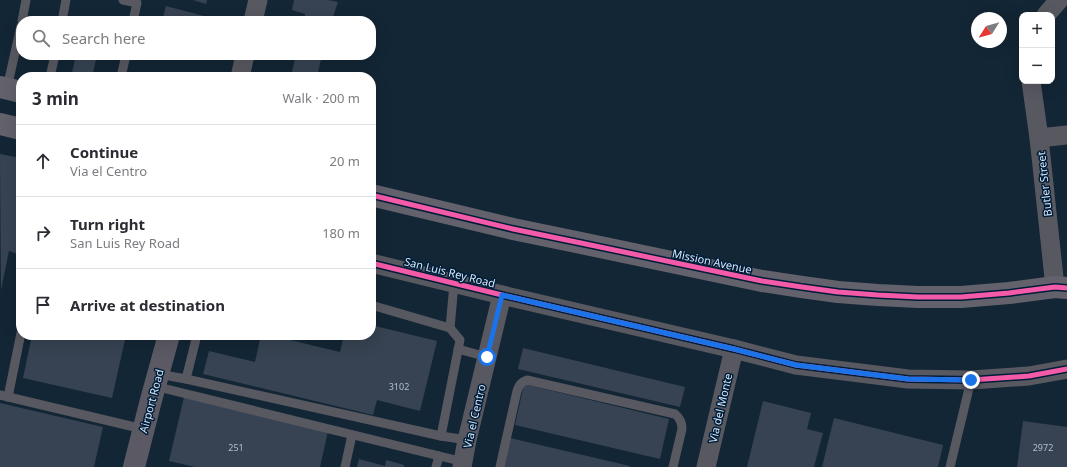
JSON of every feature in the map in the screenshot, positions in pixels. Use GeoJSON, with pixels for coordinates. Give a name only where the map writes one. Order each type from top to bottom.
{"type":"FeatureCollection","features":[{"type":"Feature","properties":{"kind":"main road"},"geometry":{"type":"LineString","coordinates":[[0,124],[16,128]]}},
{"type":"Feature","properties":{"kind":"main road","name":"Mission Avenue"},"geometry":{"type":"LineString","coordinates":[[376,196],[513,230],[589,244],[762,282],[838,292],[878,295],[961,297],[1009,293],[1063,285]]}},
{"type":"Feature","properties":{"kind":"street"},"geometry":{"type":"LineString","coordinates":[[254,16],[258,0]]}},
{"type":"Feature","properties":{"kind":"street"},"geometry":{"type":"LineString","coordinates":[[1049,12],[1059,0]]}},
{"type":"Feature","properties":{"kind":"street"},"geometry":{"type":"LineString","coordinates":[[241,72],[244,60]]}},
{"type":"Feature","properties":{"kind":"street","name":"Butler Street"},"geometry":{"type":"LineString","coordinates":[[1030,84],[1063,285]]}},
{"type":"Feature","properties":{"kind":"street"},"geometry":{"type":"LineString","coordinates":[[1039,138],[1067,135]]}},
{"type":"Feature","properties":{"kind":"street","name":"San Luis Rey Road"},"geometry":{"type":"LineString","coordinates":[[376,265],[734,349],[796,365],[908,379],[971,380],[1029,376],[1067,369]]}},
{"type":"Feature","properties":{"kind":"street","name":"Via el Centro"},"geometry":{"type":"LineString","coordinates":[[463,464],[467,440],[502,295]]}},
{"type":"Feature","properties":{"kind":"street","name":"Airport Road"},"geometry":{"type":"LineString","coordinates":[[134,467],[168,340]]}},
{"type":"Feature","properties":{"kind":"street","name":"Via del Monte"},"geometry":{"type":"LineString","coordinates":[[706,467],[734,349]]}},
{"type":"Feature","properties":{"kind":"lane"},"geometry":{"type":"LineString","coordinates":[[23,16],[26,0]]}},
{"type":"Feature","properties":{"kind":"lane"},"geometry":{"type":"LineString","coordinates":[[63,16],[66,0]]}},
{"type":"Feature","properties":{"kind":"lane"},"geometry":{"type":"LineString","coordinates":[[123,0],[138,3],[135,16]]}},
{"type":"Feature","properties":{"kind":"lane"},"geometry":{"type":"LineString","coordinates":[[7,89],[16,48]]}},
{"type":"Feature","properties":{"kind":"lane"},"geometry":{"type":"LineString","coordinates":[[51,72],[54,60]]}},
{"type":"Feature","properties":{"kind":"lane"},"geometry":{"type":"LineString","coordinates":[[122,72],[125,60]]}},
{"type":"Feature","properties":{"kind":"lane"},"geometry":{"type":"LineString","coordinates":[[450,328],[454,284]]}},
{"type":"Feature","properties":{"kind":"lane"},"geometry":{"type":"LineString","coordinates":[[376,306],[450,328],[460,340],[441,436]]}},
{"type":"Feature","properties":{"kind":"lane"},"geometry":{"type":"LineString","coordinates":[[19,340],[4,396],[143,429]]}},
{"type":"Feature","properties":{"kind":"lane"},"geometry":{"type":"LineString","coordinates":[[186,379],[196,340]]}},
{"type":"Feature","properties":{"kind":"lane"},"geometry":{"type":"LineString","coordinates":[[458,349],[487,357]]}},
{"type":"Feature","properties":{"kind":"lane"},"geometry":{"type":"LineString","coordinates":[[156,380],[186,379],[441,436],[467,440]]}},
{"type":"Feature","properties":{"kind":"lane"},"geometry":{"type":"LineString","coordinates":[[156,380],[352,435],[439,456],[463,464]]}},
{"type":"Feature","properties":{"kind":"lane"},"geometry":{"type":"LineString","coordinates":[[500,467],[516,391],[519,384],[527,380],[675,414],[680,418],[682,429],[672,467]]}},
{"type":"Feature","properties":{"kind":"lane"},"geometry":{"type":"LineString","coordinates":[[950,467],[971,380]]}},
{"type":"Feature","properties":{"kind":"lane"},"geometry":{"type":"LineString","coordinates":[[345,467],[352,435]]}},
{"type":"Feature","properties":{"kind":"lane"},"geometry":{"type":"LineString","coordinates":[[436,467],[439,456]]}},
{"type":"Feature","properties":{"kind":"building"},"geometry":{"type":"Polygon","coordinates":[[[193,0],[207,0],[206,4],[193,0]]]}},
{"type":"Feature","properties":{"kind":"building"},"geometry":{"type":"Polygon","coordinates":[[[294,0],[328,0],[338,2],[333,16],[305,16],[305,14],[292,10],[294,0]]]}},
{"type":"Feature","properties":{"kind":"building"},"geometry":{"type":"Polygon","coordinates":[[[166,6],[204,16],[163,16],[166,6]]]}},
{"type":"Feature","properties":{"kind":"building"},"geometry":{"type":"Polygon","coordinates":[[[75,60],[96,60],[93,72],[72,72],[75,60]]]}},
{"type":"Feature","properties":{"kind":"building"},"geometry":{"type":"Polygon","coordinates":[[[295,60],[321,60],[318,72],[292,72],[295,60]]]}},
{"type":"Feature","properties":{"kind":"building"},"geometry":{"type":"Polygon","coordinates":[[[0,154],[16,157],[16,254],[9,251],[1,290],[0,154]]]}},
{"type":"Feature","properties":{"kind":"building"},"geometry":{"type":"Polygon","coordinates":[[[376,326],[437,341],[420,411],[377,400],[373,415],[203,374],[209,351],[255,362],[260,340],[290,340],[340,352],[343,340],[376,340],[376,326]]]}},
{"type":"Feature","properties":{"kind":"building"},"geometry":{"type":"Polygon","coordinates":[[[31,340],[125,340],[112,398],[23,378],[31,340]]]}},
{"type":"Feature","properties":{"kind":"building"},"geometry":{"type":"Polygon","coordinates":[[[523,348],[685,387],[680,407],[518,369],[523,348]]]}},
{"type":"Feature","properties":{"kind":"building"},"geometry":{"type":"Polygon","coordinates":[[[524,384],[669,419],[660,459],[515,425],[524,384]]]}},
{"type":"Feature","properties":{"kind":"building"},"geometry":{"type":"Polygon","coordinates":[[[184,397],[328,431],[320,467],[195,467],[169,461],[184,397]]]}},
{"type":"Feature","properties":{"kind":"building"},"geometry":{"type":"Polygon","coordinates":[[[763,401],[811,413],[807,429],[823,433],[814,467],[747,467],[763,401]]]}},
{"type":"Feature","properties":{"kind":"building"},"geometry":{"type":"Polygon","coordinates":[[[0,403],[103,427],[94,467],[0,467],[0,403]]]}},
{"type":"Feature","properties":{"kind":"building"},"geometry":{"type":"Polygon","coordinates":[[[834,418],[943,445],[938,467],[822,467],[834,418]]]}},
{"type":"Feature","properties":{"kind":"building"},"geometry":{"type":"Polygon","coordinates":[[[1023,421],[1067,427],[1067,467],[1017,467],[1023,421]]]}},
{"type":"Feature","properties":{"kind":"building"},"geometry":{"type":"Polygon","coordinates":[[[510,438],[630,466],[630,467],[504,467],[510,438]]]}},
{"type":"Feature","properties":{"kind":"building"},"geometry":{"type":"Polygon","coordinates":[[[359,459],[385,466],[386,460],[404,465],[404,467],[357,467],[359,459]]]}},
{"type":"Feature","properties":{"kind":"cycle path"},"geometry":{"type":"LineString","coordinates":[[376,196],[513,229],[762,281],[838,292],[918,297],[961,297],[1055,287],[1067,288]]}},
{"type":"Feature","properties":{"kind":"cycle path"},"geometry":{"type":"LineString","coordinates":[[376,264],[796,365],[908,379],[971,380],[1029,376],[1067,369]]}},
{"type":"Feature","properties":{"kind":"route"},"geometry":{"type":"LineString","coordinates":[[487,357],[502,295],[734,349],[796,365],[908,379],[971,380]]}}]}
